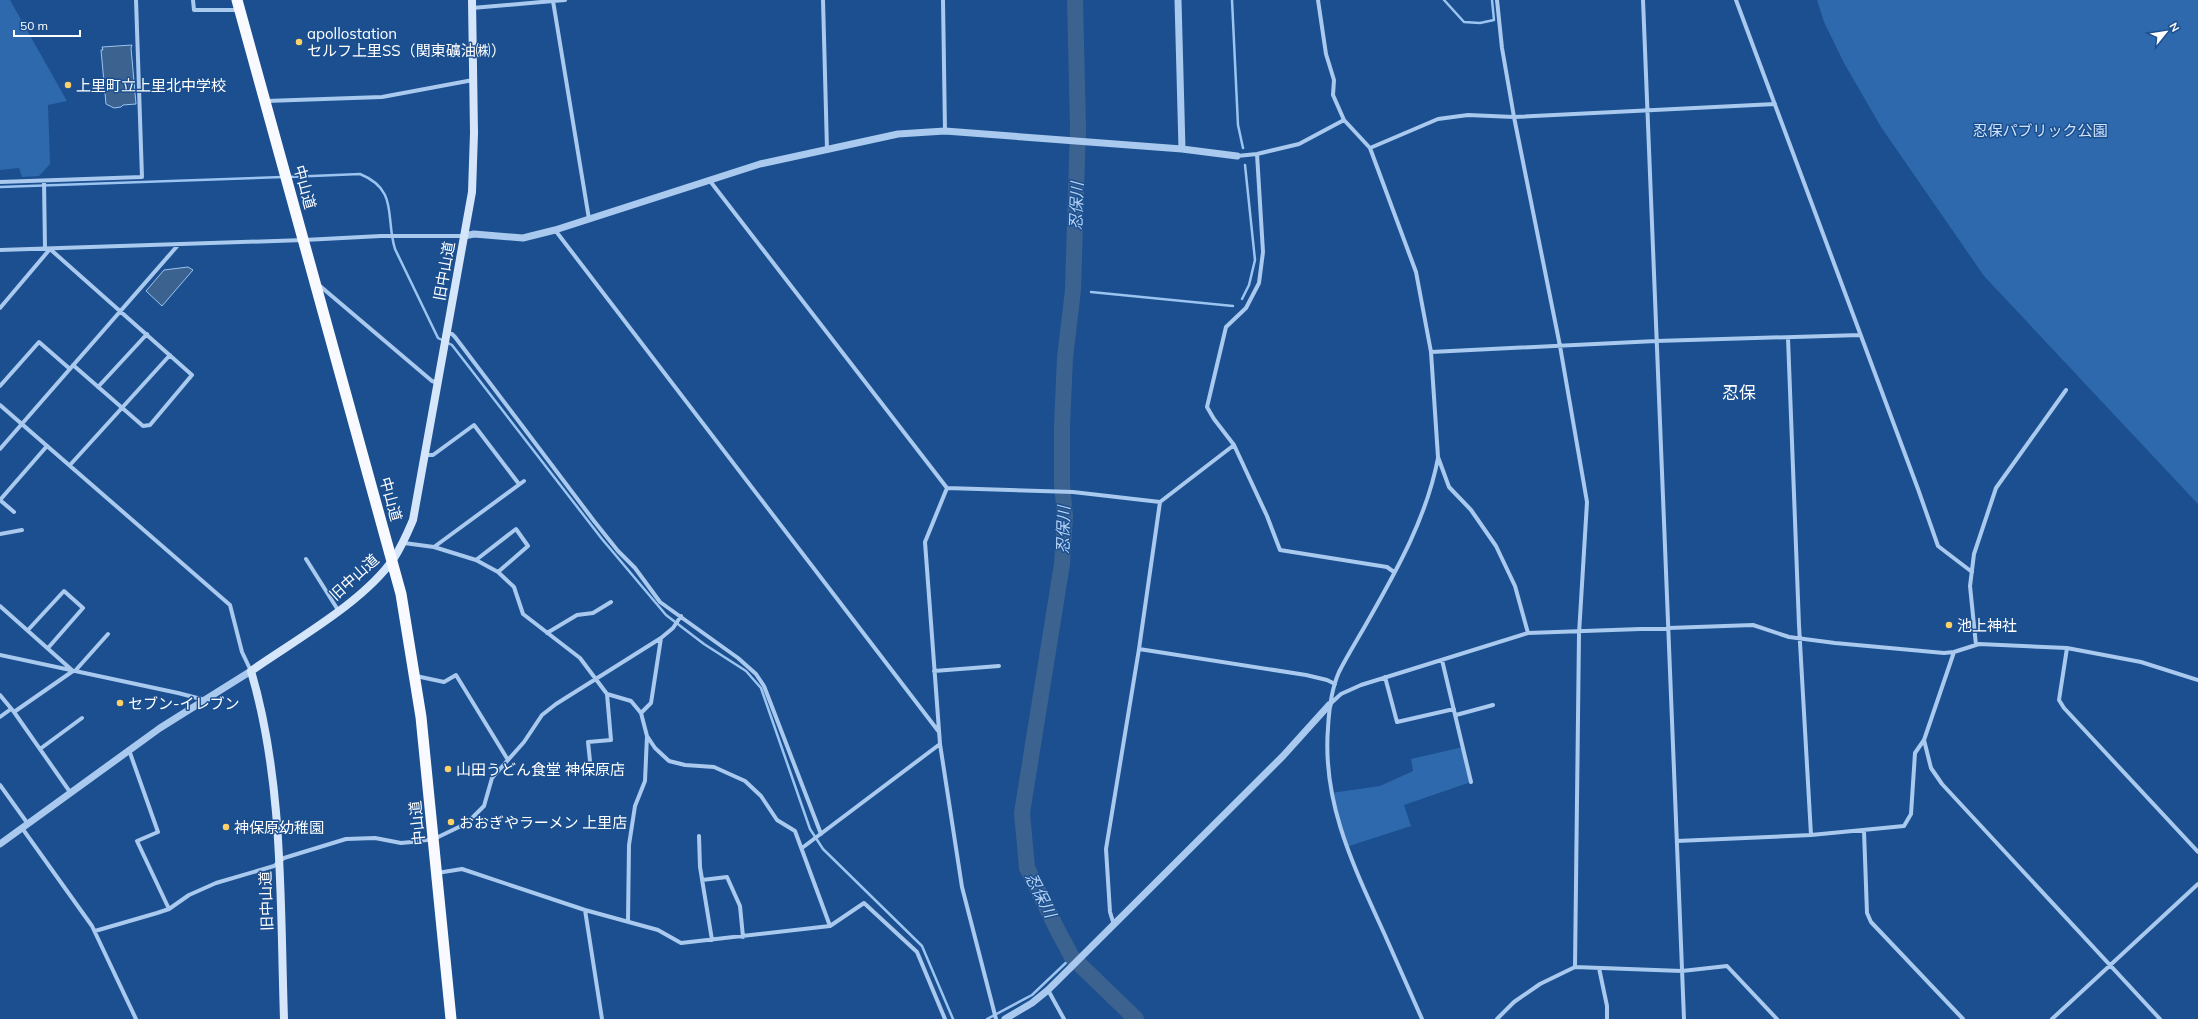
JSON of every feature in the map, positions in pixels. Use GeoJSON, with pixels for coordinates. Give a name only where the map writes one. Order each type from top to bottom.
{"type":"FeatureCollection","features":[{"type":"Feature","properties":{"kind":"highway","name":"中山道"},"geometry":{"type":"LineString","coordinates":[[239,5],[393,560],[415,676],[434,839],[451,1019]]}},
{"type":"Feature","properties":{"kind":"main road","name":"旧中山道"},"geometry":{"type":"LineString","coordinates":[[284,1019],[279,862],[274,794],[264,720],[251,671],[338,610],[373,583],[393,560],[404,543],[413,520],[426,455],[473,177],[472,4]]}},
{"type":"Feature","properties":{"kind":"street"},"geometry":{"type":"LineString","coordinates":[[0,182],[44,184],[142,177],[136,0]]}},
{"type":"Feature","properties":{"kind":"street"},"geometry":{"type":"LineString","coordinates":[[193,0],[194,10],[239,5]]}},
{"type":"Feature","properties":{"kind":"street"},"geometry":{"type":"LineString","coordinates":[[472,4],[565,0]]}},
{"type":"Feature","properties":{"kind":"street"},"geometry":{"type":"LineString","coordinates":[[823,0],[828,149]]}},
{"type":"Feature","properties":{"kind":"street"},"geometry":{"type":"LineString","coordinates":[[943,0],[945,131]]}},
{"type":"Feature","properties":{"kind":"street"},"geometry":{"type":"LineString","coordinates":[[1178,0],[1182,149]]}},
{"type":"Feature","properties":{"kind":"street"},"geometry":{"type":"LineString","coordinates":[[1318,0],[1327,60],[1334,80],[1333,95],[1344,120],[1370,148],[1416,272],[1431,352],[1438,457],[1433,486],[1424,511],[1394,572],[1335,684],[1329,706],[1326,748],[1328,775],[1340,831],[1362,886],[1422,1019]]}},
{"type":"Feature","properties":{"kind":"street"},"geometry":{"type":"LineString","coordinates":[[1497,0],[1502,48],[1514,117],[1560,346],[1587,502],[1580,630],[1575,967]]}},
{"type":"Feature","properties":{"kind":"street"},"geometry":{"type":"LineString","coordinates":[[1643,0],[1646,110],[1684,1019]]}},
{"type":"Feature","properties":{"kind":"street"},"geometry":{"type":"LineString","coordinates":[[1736,0],[1938,546],[1972,572]]}},
{"type":"Feature","properties":{"kind":"street"},"geometry":{"type":"LineString","coordinates":[[553,1],[589,219]]}},
{"type":"Feature","properties":{"kind":"street"},"geometry":{"type":"LineString","coordinates":[[266,101],[382,97],[473,80]]}},
{"type":"Feature","properties":{"kind":"street"},"geometry":{"type":"LineString","coordinates":[[1370,148],[1438,118],[1468,115],[1514,117],[1775,104]]}},
{"type":"Feature","properties":{"kind":"street"},"geometry":{"type":"LineString","coordinates":[[0,250],[381,236],[464,236],[474,234],[523,238],[555,230],[760,164],[898,134],[945,131],[1182,149],[1237,156],[1257,154],[1299,144],[1344,120]]}},
{"type":"Feature","properties":{"kind":"street"},"geometry":{"type":"LineString","coordinates":[[1257,154],[1263,252],[1259,283],[1246,308],[1226,327],[1208,407],[1214,419],[1234,445],[1267,516],[1280,550],[1387,567],[1394,572]]}},
{"type":"Feature","properties":{"kind":"street"},"geometry":{"type":"LineString","coordinates":[[710,181],[947,488]]}},
{"type":"Feature","properties":{"kind":"street"},"geometry":{"type":"LineString","coordinates":[[0,308],[47,249],[44,184]]}},
{"type":"Feature","properties":{"kind":"street"},"geometry":{"type":"LineString","coordinates":[[555,230],[939,732]]}},
{"type":"Feature","properties":{"kind":"street"},"geometry":{"type":"LineString","coordinates":[[0,449],[179,244]]}},
{"type":"Feature","properties":{"kind":"street"},"geometry":{"type":"LineString","coordinates":[[47,249],[121,311],[192,375],[150,425],[143,426],[121,409],[73,365]]}},
{"type":"Feature","properties":{"kind":"street"},"geometry":{"type":"LineString","coordinates":[[316,284],[432,381],[438,383]]}},
{"type":"Feature","properties":{"kind":"street"},"geometry":{"type":"LineString","coordinates":[[98,387],[147,334]]}},
{"type":"Feature","properties":{"kind":"street"},"geometry":{"type":"LineString","coordinates":[[446,338],[452,334],[455,337],[594,521],[635,568],[660,602],[682,616],[738,658],[756,674],[764,686],[821,834]]}},
{"type":"Feature","properties":{"kind":"street"},"geometry":{"type":"LineString","coordinates":[[1431,352],[1656,341],[1860,335]]}},
{"type":"Feature","properties":{"kind":"street"},"geometry":{"type":"LineString","coordinates":[[1788,338],[1811,835]]}},
{"type":"Feature","properties":{"kind":"street"},"geometry":{"type":"LineString","coordinates":[[0,386],[39,342],[70,369]]}},
{"type":"Feature","properties":{"kind":"street"},"geometry":{"type":"LineString","coordinates":[[70,465],[170,355]]}},
{"type":"Feature","properties":{"kind":"street"},"geometry":{"type":"LineString","coordinates":[[1976,645],[1970,586],[1974,554],[1996,488],[2066,390]]}},
{"type":"Feature","properties":{"kind":"street"},"geometry":{"type":"LineString","coordinates":[[0,405],[230,605],[242,652],[251,671],[160,728],[0,844]]}},
{"type":"Feature","properties":{"kind":"street"},"geometry":{"type":"LineString","coordinates":[[426,455],[433,455],[474,425],[519,484]]}},
{"type":"Feature","properties":{"kind":"street"},"geometry":{"type":"LineString","coordinates":[[947,488],[1073,492],[1160,502],[1234,445]]}},
{"type":"Feature","properties":{"kind":"street"},"geometry":{"type":"LineString","coordinates":[[14,512],[0,500],[47,446]]}},
{"type":"Feature","properties":{"kind":"street"},"geometry":{"type":"LineString","coordinates":[[1438,457],[1449,488],[1471,510],[1496,546],[1515,586],[1528,633]]}},
{"type":"Feature","properties":{"kind":"street"},"geometry":{"type":"LineString","coordinates":[[434,547],[524,481]]}},
{"type":"Feature","properties":{"kind":"street"},"geometry":{"type":"LineString","coordinates":[[947,488],[926,542],[940,744],[962,887],[996,1019]]}},
{"type":"Feature","properties":{"kind":"street"},"geometry":{"type":"LineString","coordinates":[[1114,925],[1110,912],[1106,849],[1139,650],[1160,502]]}},
{"type":"Feature","properties":{"kind":"street"},"geometry":{"type":"LineString","coordinates":[[476,560],[516,529],[528,546],[498,572]]}},
{"type":"Feature","properties":{"kind":"street"},"geometry":{"type":"LineString","coordinates":[[0,534],[22,530]]}},
{"type":"Feature","properties":{"kind":"street"},"geometry":{"type":"LineString","coordinates":[[404,543],[434,547],[476,560],[498,572],[514,587],[523,614],[580,658],[607,694],[611,740],[588,742],[590,761]]}},
{"type":"Feature","properties":{"kind":"street"},"geometry":{"type":"LineString","coordinates":[[306,559],[338,610]]}},
{"type":"Feature","properties":{"kind":"street"},"geometry":{"type":"LineString","coordinates":[[28,630],[64,590],[83,608],[48,648]]}},
{"type":"Feature","properties":{"kind":"street"},"geometry":{"type":"LineString","coordinates":[[547,633],[577,615],[593,613],[611,602]]}},
{"type":"Feature","properties":{"kind":"street"},"geometry":{"type":"LineString","coordinates":[[0,606],[74,671]]}},
{"type":"Feature","properties":{"kind":"street"},"geometry":{"type":"LineString","coordinates":[[95,931],[169,909],[189,895],[202,889],[274,866],[284,858],[346,839],[375,838],[401,843],[434,839],[471,819],[484,806],[492,778],[508,760],[542,715],[556,704],[661,638],[673,628],[682,616]]}},
{"type":"Feature","properties":{"kind":"street"},"geometry":{"type":"LineString","coordinates":[[1005,1019],[1032,1004],[1068,971],[1233,804],[1283,756],[1329,706],[1347,691],[1385,677],[1528,633],[1580,630],[1621,631],[1753,625],[1801,639],[1944,653],[1954,652],[1976,645],[2011,644],[2067,648],[2141,662],[2198,680]]}},
{"type":"Feature","properties":{"kind":"street"},"geometry":{"type":"LineString","coordinates":[[0,718],[74,671],[108,634]]}},
{"type":"Feature","properties":{"kind":"street"},"geometry":{"type":"LineString","coordinates":[[641,713],[651,703],[661,638]]}},
{"type":"Feature","properties":{"kind":"street"},"geometry":{"type":"LineString","coordinates":[[2067,648],[2059,700],[2064,708],[2198,852]]}},
{"type":"Feature","properties":{"kind":"street"},"geometry":{"type":"LineString","coordinates":[[1139,650],[1306,675],[1328,680],[1335,684]]}},
{"type":"Feature","properties":{"kind":"street"},"geometry":{"type":"LineString","coordinates":[[1677,841],[1811,835],[1904,826],[1911,814],[1915,753],[1924,740],[1954,652]]}},
{"type":"Feature","properties":{"kind":"street"},"geometry":{"type":"LineString","coordinates":[[0,655],[178,692],[205,700]]}},
{"type":"Feature","properties":{"kind":"street"},"geometry":{"type":"LineString","coordinates":[[1442,660],[1471,782]]}},
{"type":"Feature","properties":{"kind":"street"},"geometry":{"type":"LineString","coordinates":[[934,671],[999,666]]}},
{"type":"Feature","properties":{"kind":"street"},"geometry":{"type":"LineString","coordinates":[[415,676],[444,682],[456,674],[508,760]]}},
{"type":"Feature","properties":{"kind":"street"},"geometry":{"type":"LineString","coordinates":[[1385,677],[1396,722],[1454,709]]}},
{"type":"Feature","properties":{"kind":"street"},"geometry":{"type":"LineString","coordinates":[[607,694],[631,701],[641,713],[647,736],[645,781],[635,806],[629,845],[628,920]]}},
{"type":"Feature","properties":{"kind":"street"},"geometry":{"type":"LineString","coordinates":[[0,695],[40,748],[70,792]]}},
{"type":"Feature","properties":{"kind":"street"},"geometry":{"type":"LineString","coordinates":[[1456,715],[1493,705]]}},
{"type":"Feature","properties":{"kind":"street"},"geometry":{"type":"LineString","coordinates":[[40,748],[82,718]]}},
{"type":"Feature","properties":{"kind":"street"},"geometry":{"type":"LineString","coordinates":[[647,736],[655,748],[669,761],[685,765],[714,767],[745,781],[761,796],[777,820],[795,831],[830,926]]}},
{"type":"Feature","properties":{"kind":"street"},"geometry":{"type":"LineString","coordinates":[[1924,740],[1931,768],[1942,784],[2160,1019]]}},
{"type":"Feature","properties":{"kind":"street"},"geometry":{"type":"LineString","coordinates":[[802,848],[940,744]]}},
{"type":"Feature","properties":{"kind":"street"},"geometry":{"type":"LineString","coordinates":[[129,750],[158,832],[137,841],[169,909]]}},
{"type":"Feature","properties":{"kind":"street"},"geometry":{"type":"LineString","coordinates":[[0,785],[25,826],[95,931],[136,1019]]}},
{"type":"Feature","properties":{"kind":"street"},"geometry":{"type":"LineString","coordinates":[[1864,831],[1867,913],[1871,922],[1963,1019]]}},
{"type":"Feature","properties":{"kind":"street"},"geometry":{"type":"LineString","coordinates":[[699,836],[702,880],[712,940]]}},
{"type":"Feature","properties":{"kind":"street"},"geometry":{"type":"LineString","coordinates":[[437,873],[462,869],[585,910],[628,920],[658,930],[681,943],[830,926],[864,903],[917,952],[945,1019]]}},
{"type":"Feature","properties":{"kind":"street"},"geometry":{"type":"LineString","coordinates":[[702,880],[727,877],[740,906],[743,937]]}},
{"type":"Feature","properties":{"kind":"street"},"geometry":{"type":"LineString","coordinates":[[2052,1019],[2198,884]]}},
{"type":"Feature","properties":{"kind":"street"},"geometry":{"type":"LineString","coordinates":[[585,910],[602,1019]]}},
{"type":"Feature","properties":{"kind":"street"},"geometry":{"type":"LineString","coordinates":[[1497,1019],[1514,1002],[1527,993],[1575,967],[1682,971],[1727,966],[1776,1019]]}},
{"type":"Feature","properties":{"kind":"street"},"geometry":{"type":"LineString","coordinates":[[1599,968],[1607,1006],[1607,1019]]}},
{"type":"Feature","properties":{"kind":"street"},"geometry":{"type":"LineString","coordinates":[[1048,990],[1064,1019]]}},
{"type":"Feature","properties":{"kind":"green space"},"geometry":{"type":"Polygon","coordinates":[[[0,0],[10,0],[67,101],[48,105],[50,164],[39,176],[22,177],[19,168],[0,170],[0,0]]]}},
{"type":"Feature","properties":{"kind":"green space","name":"忍保パブリック公園"},"geometry":{"type":"Polygon","coordinates":[[[1817,0],[2198,0],[2198,504],[1984,276],[1881,127],[1844,63],[1824,22],[1817,0]]]}},
{"type":"Feature","properties":{"kind":"green space"},"geometry":{"type":"Polygon","coordinates":[[[1463,747],[1471,782],[1404,805],[1411,826],[1346,847],[1331,793],[1380,786],[1413,771],[1411,759],[1463,747]]]}},
{"type":"Feature","properties":{"kind":"shaded area"},"geometry":{"type":"Polygon","coordinates":[[[132,45],[131,48],[136,104],[123,105],[121,107],[114,108],[106,104],[101,50],[103,50],[102,47],[132,45]]]}},
{"type":"Feature","properties":{"kind":"shaded area"},"geometry":{"type":"Polygon","coordinates":[[[188,267],[193,270],[162,306],[146,291],[164,270],[188,267]]]}},
{"type":"Feature","properties":{"kind":"waterway","name":"忍保川"},"geometry":{"type":"LineString","coordinates":[[1075,0],[1078,127],[1073,290],[1065,358],[1062,426],[1062,484],[1065,516],[1062,564],[1022,813],[1027,868],[1072,957],[1136,1019]]}},
{"type":"Feature","properties":{"kind":"waterway"},"geometry":{"type":"LineString","coordinates":[[1232,0],[1238,125],[1243,148]]}},
{"type":"Feature","properties":{"kind":"waterway"},"geometry":{"type":"LineString","coordinates":[[1444,0],[1464,22],[1480,23],[1494,20],[1492,0]]}},
{"type":"Feature","properties":{"kind":"waterway"},"geometry":{"type":"LineString","coordinates":[[1242,299],[1249,285],[1255,260],[1245,165]]}},
{"type":"Feature","properties":{"kind":"waterway"},"geometry":{"type":"LineString","coordinates":[[288,177],[360,174],[381,188],[386,196],[395,249],[438,338],[452,345],[602,539],[666,615],[704,644],[746,671],[761,688],[810,829],[823,849],[922,946],[953,1019]]}},
{"type":"Feature","properties":{"kind":"waterway"},"geometry":{"type":"LineString","coordinates":[[0,187],[283,177]]}},
{"type":"Feature","properties":{"kind":"waterway"},"geometry":{"type":"LineString","coordinates":[[1091,292],[1233,306]]}},
{"type":"Feature","properties":{"kind":"waterway"},"geometry":{"type":"LineString","coordinates":[[987,1019],[1032,995],[1072,957]]}},
{"type":"Feature","properties":{"kind":"place","name":"apollostation セルフ上里SS（関東礦油㈱）"},"geometry":{"type":"Point","coordinates":[299,42]}},
{"type":"Feature","properties":{"kind":"place","name":"上里町立上里北中学校"},"geometry":{"type":"Point","coordinates":[68,85]}},
{"type":"Feature","properties":{"kind":"place","name":"池上神社"},"geometry":{"type":"Point","coordinates":[1949,625]}},
{"type":"Feature","properties":{"kind":"place","name":"セブン-イレブン"},"geometry":{"type":"Point","coordinates":[120,703]}},
{"type":"Feature","properties":{"kind":"place","name":"山田うどん食堂 神保原店"},"geometry":{"type":"Point","coordinates":[448,769]}},
{"type":"Feature","properties":{"kind":"place","name":"おおぎやラーメン 上里店"},"geometry":{"type":"Point","coordinates":[451,822]}},
{"type":"Feature","properties":{"kind":"place","name":"神保原幼稚園"},"geometry":{"type":"Point","coordinates":[226,827]}},
{"type":"Feature","properties":{"kind":"district","name":"忍保"},"geometry":{"type":"Point","coordinates":[1739,392]}}]}
